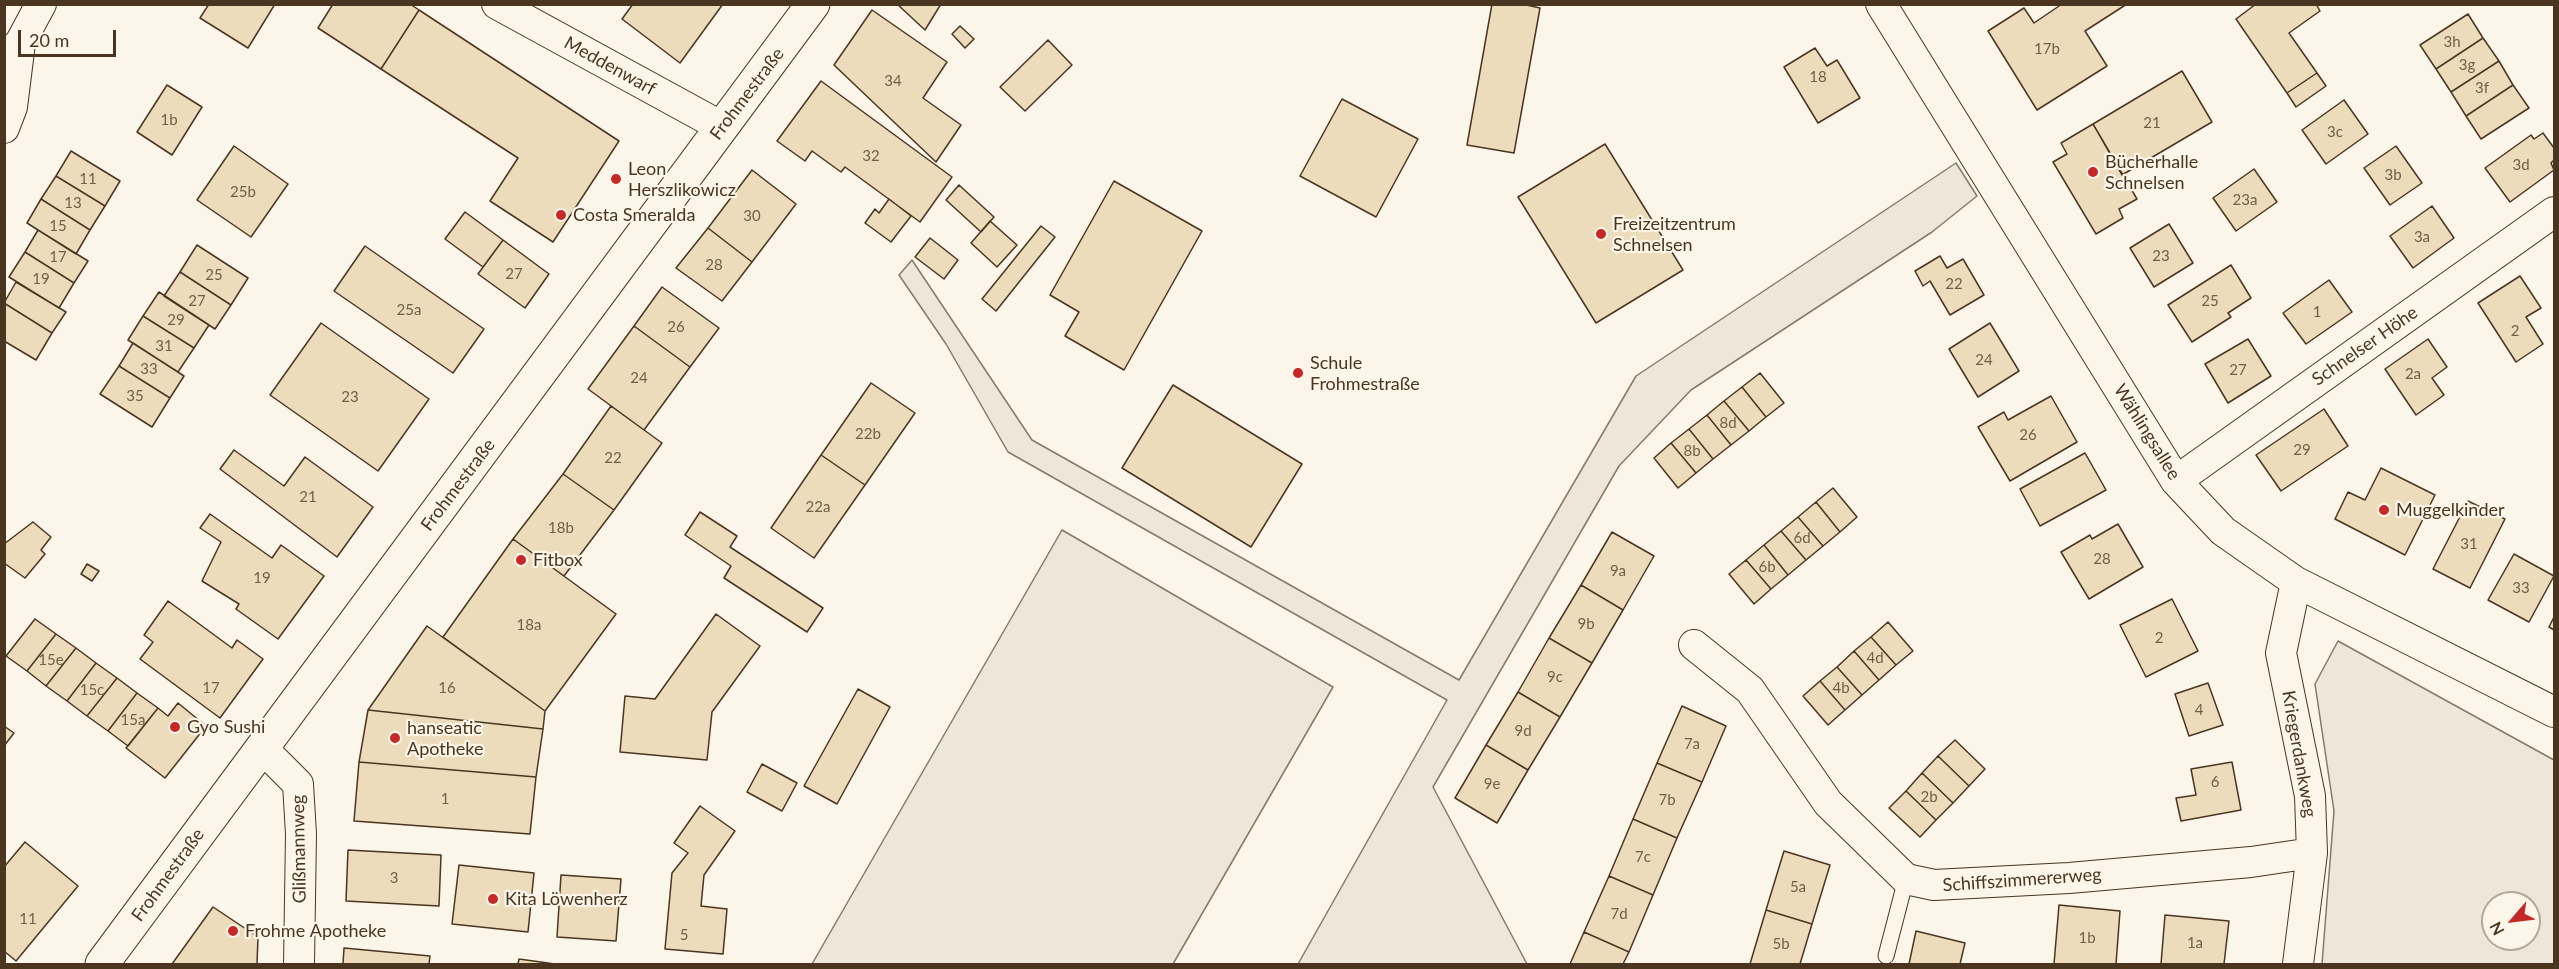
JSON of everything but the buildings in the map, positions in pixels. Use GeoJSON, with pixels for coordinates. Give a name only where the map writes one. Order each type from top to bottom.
{"type":"FeatureCollection","features":[{"type":"Feature","properties":{"kind":"street"},"geometry":{"type":"LineString","coordinates":[[4,128],[12,107],[12,50],[41,4]]}},
{"type":"Feature","properties":{"kind":"street","name":"Meddenwarf"},"geometry":{"type":"LineString","coordinates":[[497,4],[722,127]]}},
{"type":"Feature","properties":{"kind":"street","name":"Frohmestraße"},"geometry":{"type":"LineString","coordinates":[[102,964],[813,4]]}},
{"type":"Feature","properties":{"kind":"street","name":"Wählingsallee"},"geometry":{"type":"LineString","coordinates":[[1881,4],[2176,481],[2223,531],[2296,582],[2554,712]]}},
{"type":"Feature","properties":{"kind":"street","name":"Schnelser Höhe"},"geometry":{"type":"LineString","coordinates":[[2176,481],[2554,212]]}},
{"type":"Feature","properties":{"kind":"street","name":"Kriegerdankweg"},"geometry":{"type":"LineString","coordinates":[[2296,582],[2281,653],[2310,796],[2312,853],[2298,964]]}},
{"type":"Feature","properties":{"kind":"street"},"geometry":{"type":"LineString","coordinates":[[1694,645],[1750,690],[1828,803],[1906,879]]}},
{"type":"Feature","properties":{"kind":"street","name":"Glißmannweg"},"geometry":{"type":"LineString","coordinates":[[262,748],[298,784],[301,834],[299,964]]}},
{"type":"Feature","properties":{"kind":"street","name":"Schiffszimmererweg"},"geometry":{"type":"LineString","coordinates":[[1906,879],[1934,885],[2069,878],[2251,862],[2312,853]]}},
{"type":"Feature","properties":{"kind":"lane"},"geometry":{"type":"LineString","coordinates":[[1886,956],[1906,879]]}},
{"type":"Feature","properties":{"kind":"shaded area"},"geometry":{"type":"Polygon","coordinates":[[[1956,163],[1977,196],[1932,232],[1691,390],[1619,466],[1433,787],[1527,964],[1298,964],[1447,700],[1008,452],[946,344],[899,275],[912,260],[1032,440],[1459,680],[1636,376],[1956,163]]]}},
{"type":"Feature","properties":{"kind":"shaded area"},"geometry":{"type":"Polygon","coordinates":[[[1062,530],[1333,687],[1173,964],[812,964],[1062,530]]]}},
{"type":"Feature","properties":{"kind":"shaded area"},"geometry":{"type":"Polygon","coordinates":[[[2338,641],[2554,760],[2554,964],[2322,964],[2334,811],[2315,684],[2338,641]]]}},
{"type":"Feature","properties":{"kind":"place","name":"Bücherhalle Schnelsen"},"geometry":{"type":"Point","coordinates":[2093,172]}},
{"type":"Feature","properties":{"kind":"place","name":"Leon Herszlikowicz"},"geometry":{"type":"Point","coordinates":[616,179]}},
{"type":"Feature","properties":{"kind":"place","name":"Costa Smeralda"},"geometry":{"type":"Point","coordinates":[561,215]}},
{"type":"Feature","properties":{"kind":"place","name":"Freizeitzentrum Schnelsen"},"geometry":{"type":"Point","coordinates":[1601,234]}},
{"type":"Feature","properties":{"kind":"place","name":"Schule Frohmestraße"},"geometry":{"type":"Point","coordinates":[1298,373]}},
{"type":"Feature","properties":{"kind":"place","name":"Muggelkinder"},"geometry":{"type":"Point","coordinates":[2384,510]}},
{"type":"Feature","properties":{"kind":"place","name":"Fitbox"},"geometry":{"type":"Point","coordinates":[521,560]}},
{"type":"Feature","properties":{"kind":"place","name":"Gyo Sushi"},"geometry":{"type":"Point","coordinates":[175,727]}},
{"type":"Feature","properties":{"kind":"place","name":"hanseatic Apotheke"},"geometry":{"type":"Point","coordinates":[395,738]}},
{"type":"Feature","properties":{"kind":"place","name":"Kita Löwenherz"},"geometry":{"type":"Point","coordinates":[493,899]}},
{"type":"Feature","properties":{"kind":"place","name":"Frohme Apotheke"},"geometry":{"type":"Point","coordinates":[233,931]}}]}
